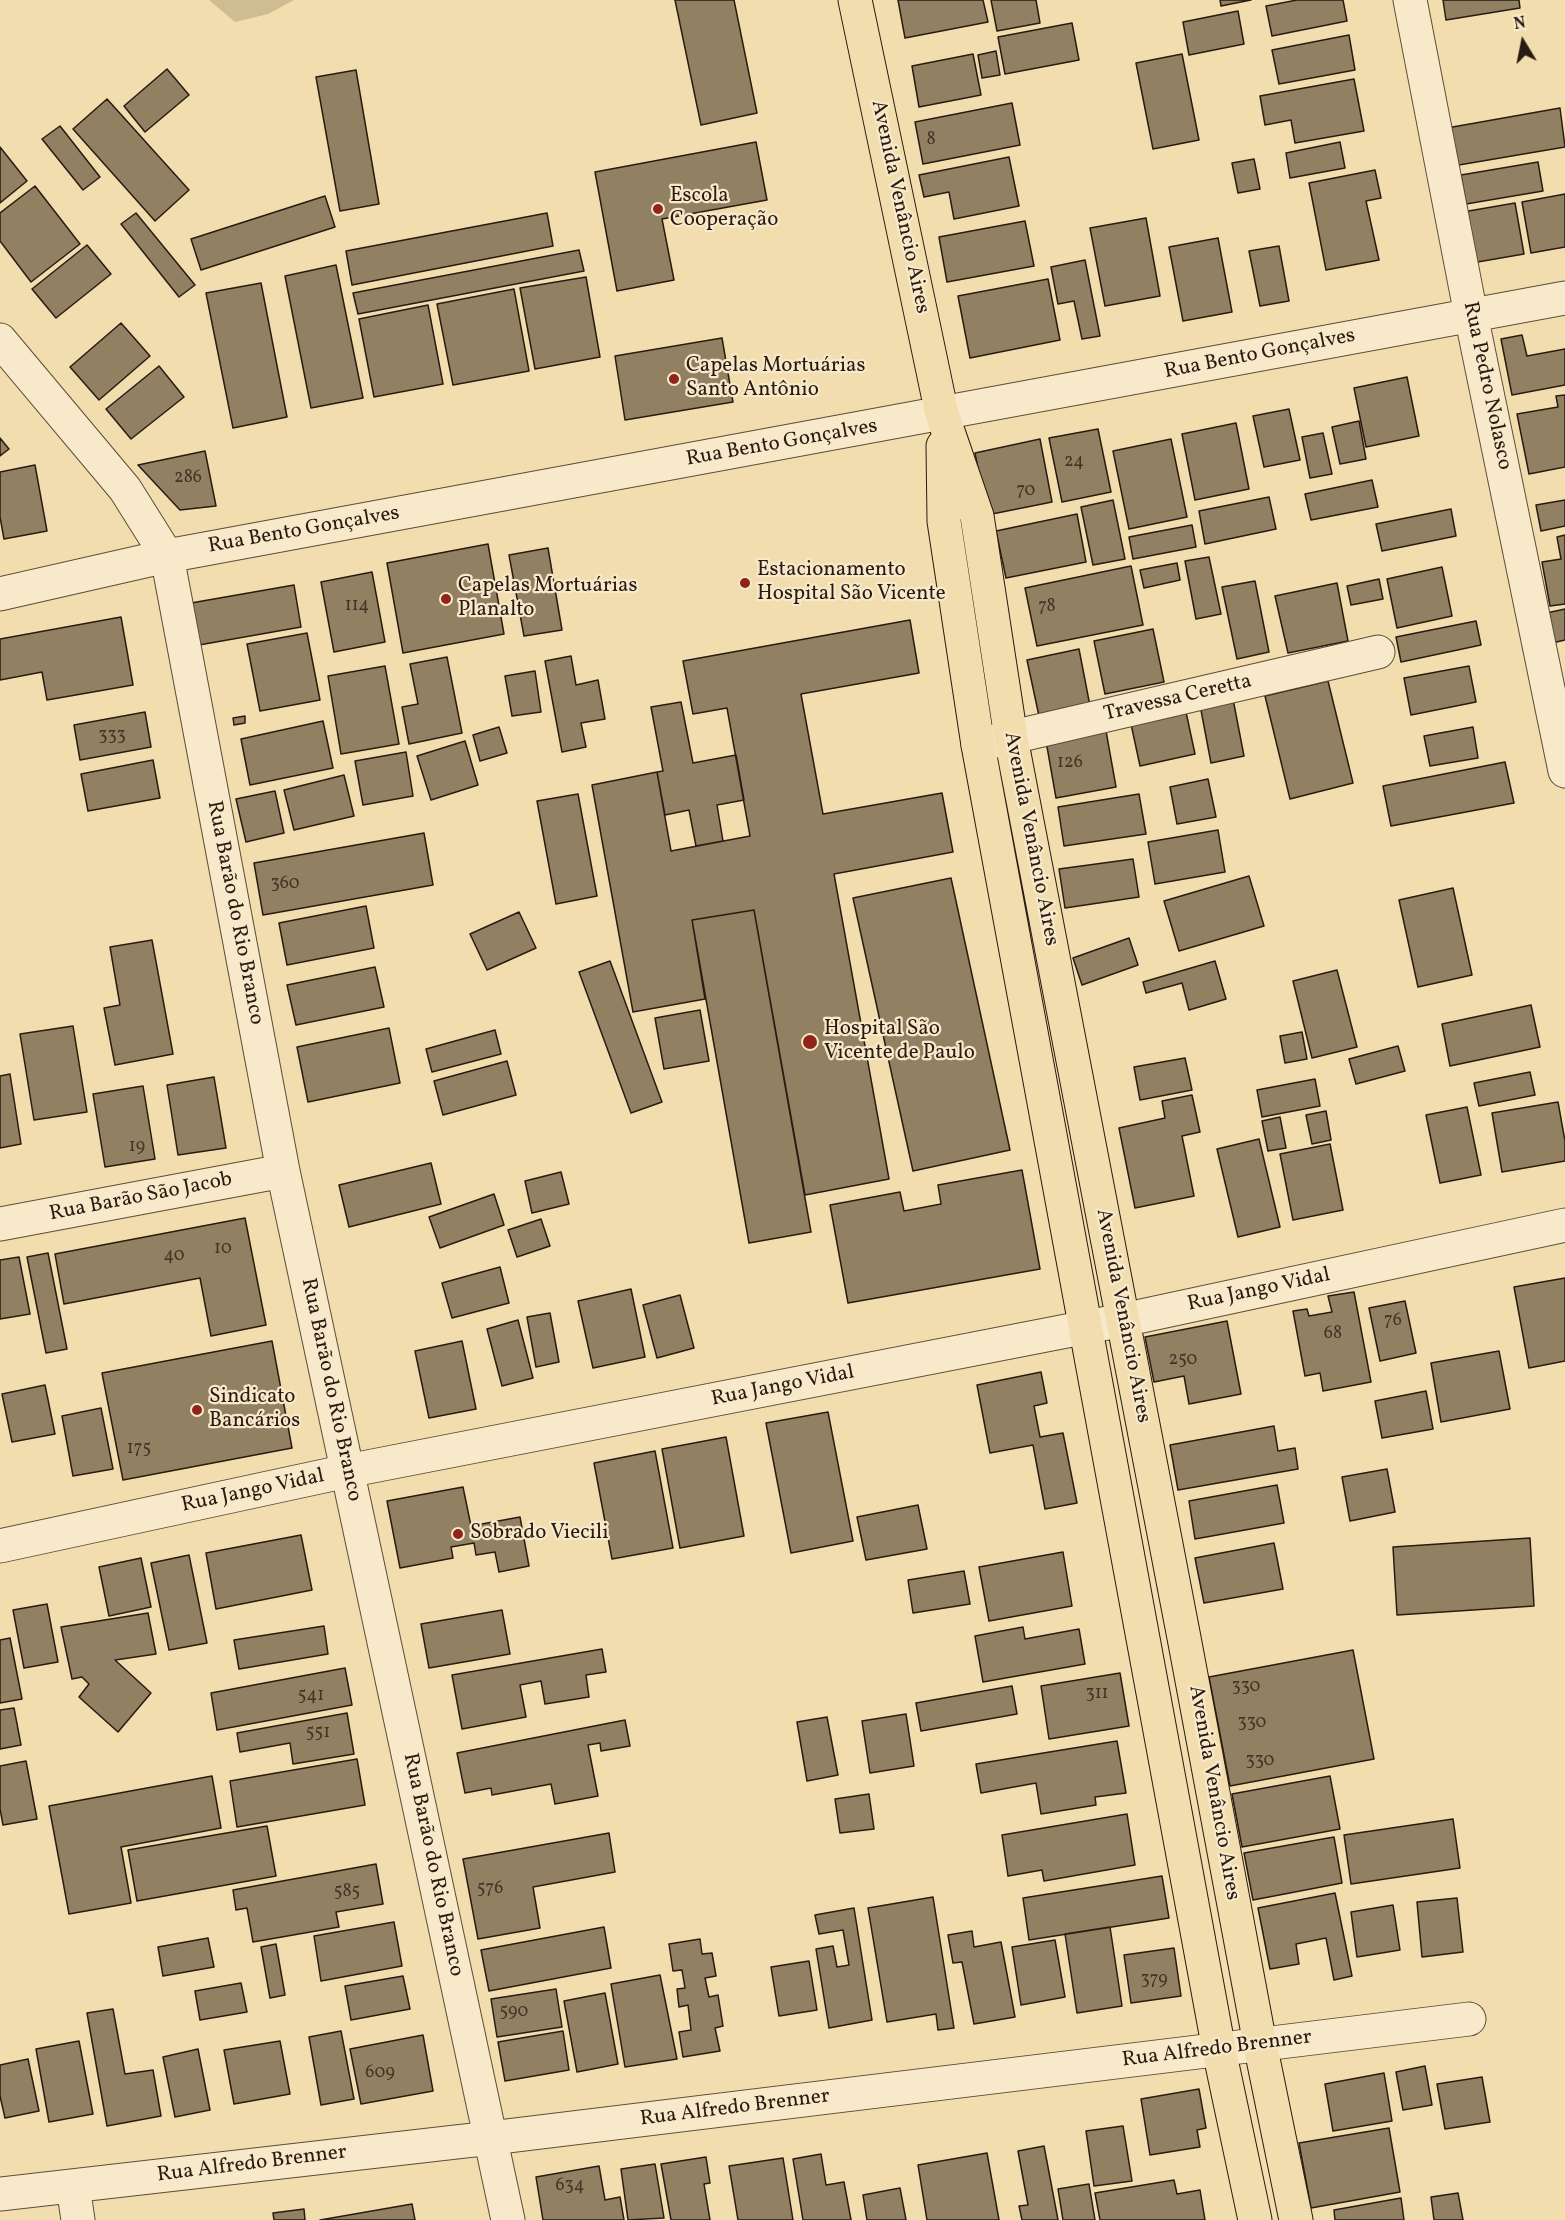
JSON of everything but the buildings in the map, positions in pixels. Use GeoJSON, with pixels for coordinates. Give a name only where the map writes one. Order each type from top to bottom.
{"type":"FeatureCollection","features":[{"type":"Feature","properties":{"kind":"main road","name":"Avenida Venâncio Aires"},"geometry":{"type":"LineString","coordinates":[[855,0],[942,414],[976,516],[1011,738],[1260,2044],[1296,2220]]}},
{"type":"Feature","properties":{"kind":"main road","name":"Avenida Venâncio Aires"},"geometry":{"type":"LineString","coordinates":[[942,414],[944,521],[978,745],[1219,2050],[1255,2220]]}},
{"type":"Feature","properties":{"kind":"main road"},"geometry":{"type":"LineString","coordinates":[[1145,1649],[1185,1643]]}},
{"type":"Feature","properties":{"kind":"street","name":"Rua Pedro Nolasco"},"geometry":{"type":"LineString","coordinates":[[1410,0],[1471,315],[1565,771]]}},
{"type":"Feature","properties":{"kind":"street","name":"Rua Bento Gonçalves"},"geometry":{"type":"LineString","coordinates":[[0,594],[167,556],[1565,298]]}},
{"type":"Feature","properties":{"kind":"street"},"geometry":{"type":"LineString","coordinates":[[0,340],[124,489],[167,556]]}},
{"type":"Feature","properties":{"kind":"street","name":"Rua Barão do Rio Branco"},"geometry":{"type":"LineString","coordinates":[[167,556],[283,1172],[508,2220]]}},
{"type":"Feature","properties":{"kind":"street","name":"Travessa Ceretta"},"geometry":{"type":"LineString","coordinates":[[978,745],[1378,652]]}},
{"type":"Feature","properties":{"kind":"street","name":"Rua Barão São Jacob"},"geometry":{"type":"LineString","coordinates":[[0,1224],[283,1172]]}},
{"type":"Feature","properties":{"kind":"street","name":"Rua Jango Vidal"},"geometry":{"type":"LineString","coordinates":[[0,1546],[348,1472],[1123,1320],[1565,1225]]}},
{"type":"Feature","properties":{"kind":"street","name":"Rua Alfredo Brenner"},"geometry":{"type":"LineString","coordinates":[[0,2194],[491,2138],[1469,2019]]}},
{"type":"Feature","properties":{"kind":"street"},"geometry":{"type":"LineString","coordinates":[[73,2186],[78,2220]]}},
{"type":"Feature","properties":{"kind":"shaded area"},"geometry":{"type":"Polygon","coordinates":[[[209,0],[294,0],[268,14],[235,22],[209,0]]]}},
{"type":"Feature","properties":{"kind":"place","name":"Escola Cooperação"},"geometry":{"type":"Point","coordinates":[658,209]}},
{"type":"Feature","properties":{"kind":"place","name":"Capelas Mortuárias Santo Antônio"},"geometry":{"type":"Point","coordinates":[674,379]}},
{"type":"Feature","properties":{"kind":"place","name":"Estacionamento Hospital São Vicente"},"geometry":{"type":"Point","coordinates":[745,583]}},
{"type":"Feature","properties":{"kind":"place","name":"Capelas Mortuárias Planalto"},"geometry":{"type":"Point","coordinates":[446,599]}},
{"type":"Feature","properties":{"kind":"place","name":"Hospital São Vicente de Paulo"},"geometry":{"type":"Point","coordinates":[810,1042]}},
{"type":"Feature","properties":{"kind":"place","name":"Sindicato Bancários"},"geometry":{"type":"Point","coordinates":[197,1410]}},
{"type":"Feature","properties":{"kind":"place","name":"Sobrado Viecili"},"geometry":{"type":"Point","coordinates":[458,1534]}}]}
